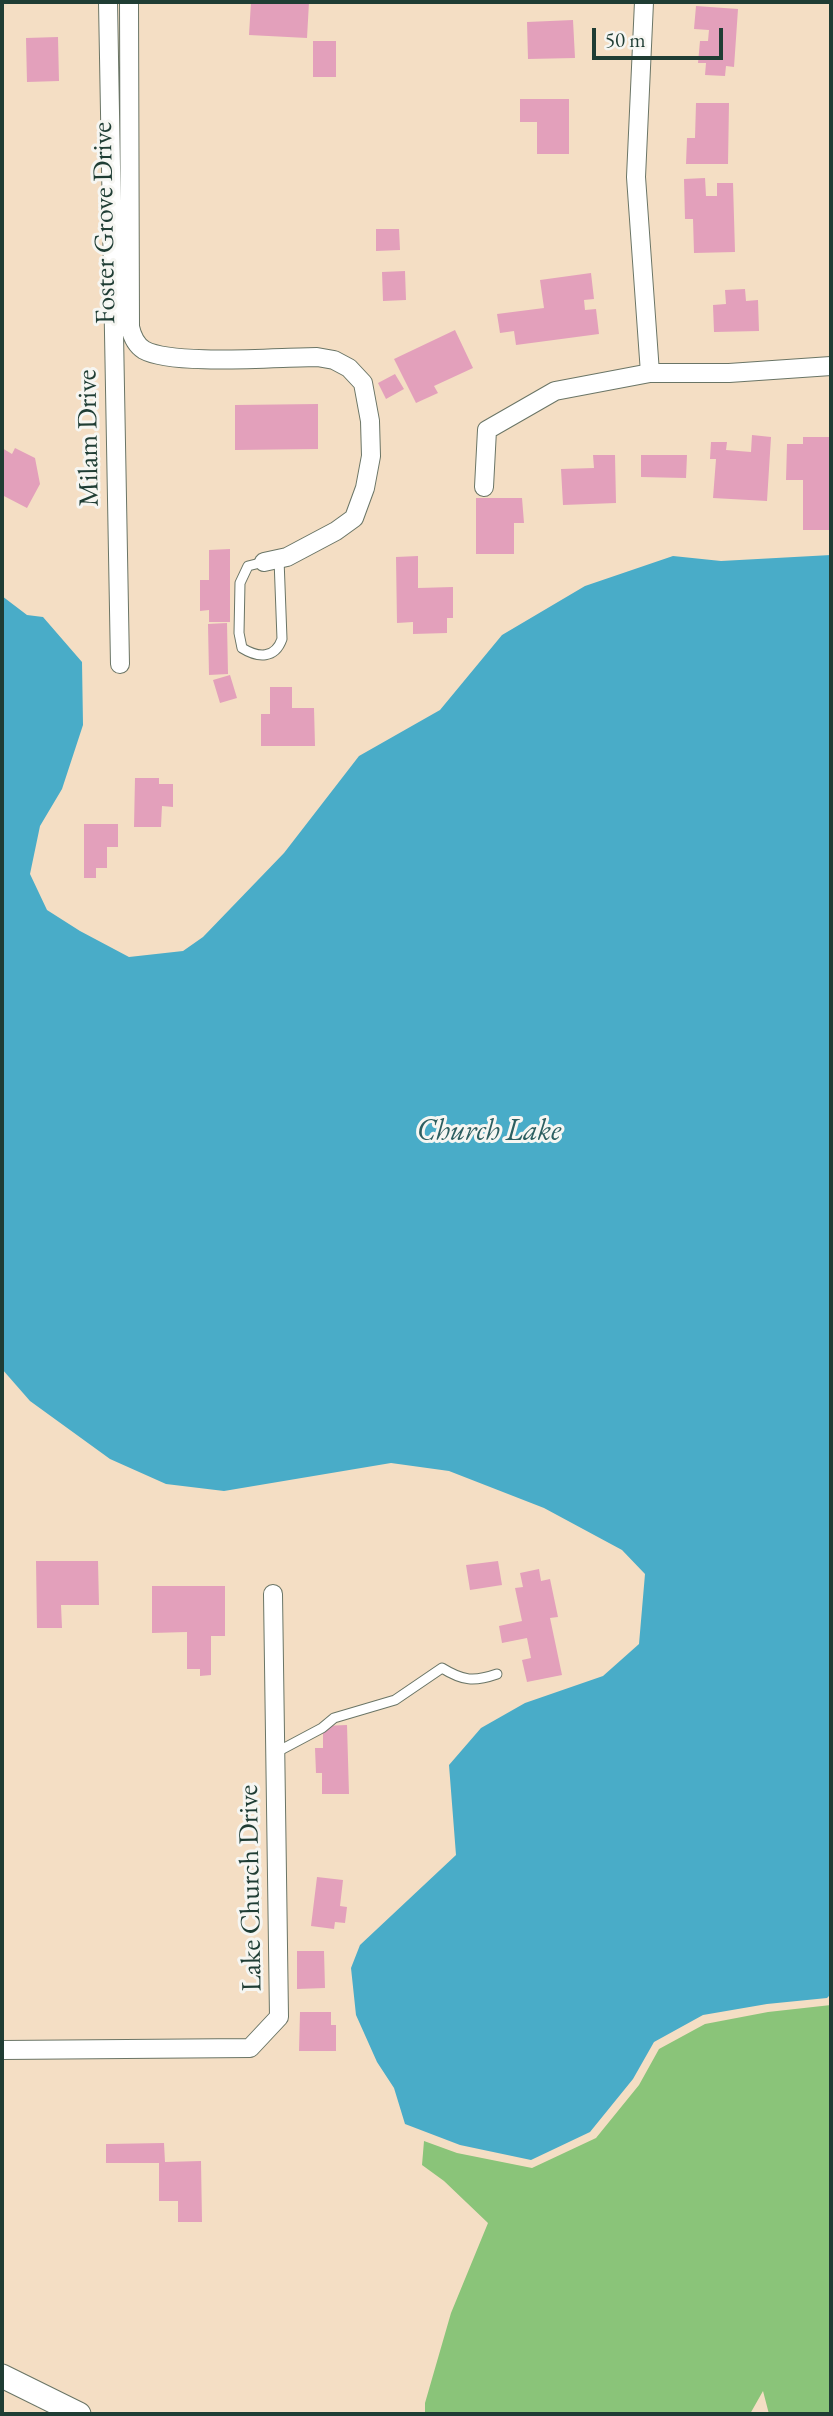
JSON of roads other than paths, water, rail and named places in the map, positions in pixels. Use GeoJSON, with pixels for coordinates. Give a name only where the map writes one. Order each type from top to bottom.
{"type":"FeatureCollection","features":[{"type":"Feature","properties":{"kind":"street","name":"Milam Drive"},"geometry":{"type":"LineString","coordinates":[[108,2],[120,663]]}},
{"type":"Feature","properties":{"kind":"street","name":"Foster Grove Drive"},"geometry":{"type":"LineString","coordinates":[[129,2],[130,327],[134,339],[142,349],[163,356],[192,359],[325,358],[349,368],[363,383],[370,421],[371,456],[365,488],[354,518],[336,531],[287,557],[271,560]]}},
{"type":"Feature","properties":{"kind":"street"},"geometry":{"type":"LineString","coordinates":[[644,2],[636,177],[650,373]]}},
{"type":"Feature","properties":{"kind":"street"},"geometry":{"type":"LineString","coordinates":[[484,487],[487,430],[555,391],[650,373],[730,373],[831,366]]}},
{"type":"Feature","properties":{"kind":"street","name":"Lake Church Drive"},"geometry":{"type":"LineString","coordinates":[[2,2050],[250,2048],[279,2017],[273,1594]]}},
{"type":"Feature","properties":{"kind":"street"},"geometry":{"type":"LineString","coordinates":[[2,2376],[79,2414]]}},
{"type":"Feature","properties":{"kind":"lane"},"geometry":{"type":"LineString","coordinates":[[271,560],[282,639],[273,653],[254,655],[242,648],[239,634],[240,583],[248,566],[271,560]]}},
{"type":"Feature","properties":{"kind":"lane"},"geometry":{"type":"LineString","coordinates":[[275,1753],[334,1718],[395,1700],[442,1668],[458,1678],[480,1680],[497,1674]]}},
{"type":"Feature","properties":{"kind":"water","name":"Church Lake"},"geometry":{"type":"Polygon","coordinates":[[[831,555],[831,1994],[827,1998],[767,2004],[703,2015],[654,2042],[633,2079],[590,2132],[531,2160],[460,2145],[405,2124],[394,2088],[377,2062],[356,2015],[351,1968],[360,1945],[456,1855],[449,1765],[481,1728],[525,1703],[603,1676],[639,1644],[645,1574],[622,1550],[544,1508],[449,1471],[391,1463],[224,1491],[166,1484],[110,1459],[30,1401],[2,1369],[2,596],[27,615],[43,617],[82,662],[83,725],[62,789],[40,826],[30,874],[47,910],[129,957],[183,951],[203,937],[284,853],[359,756],[440,710],[502,635],[585,586],[673,556],[721,561],[831,555]]]}}]}
